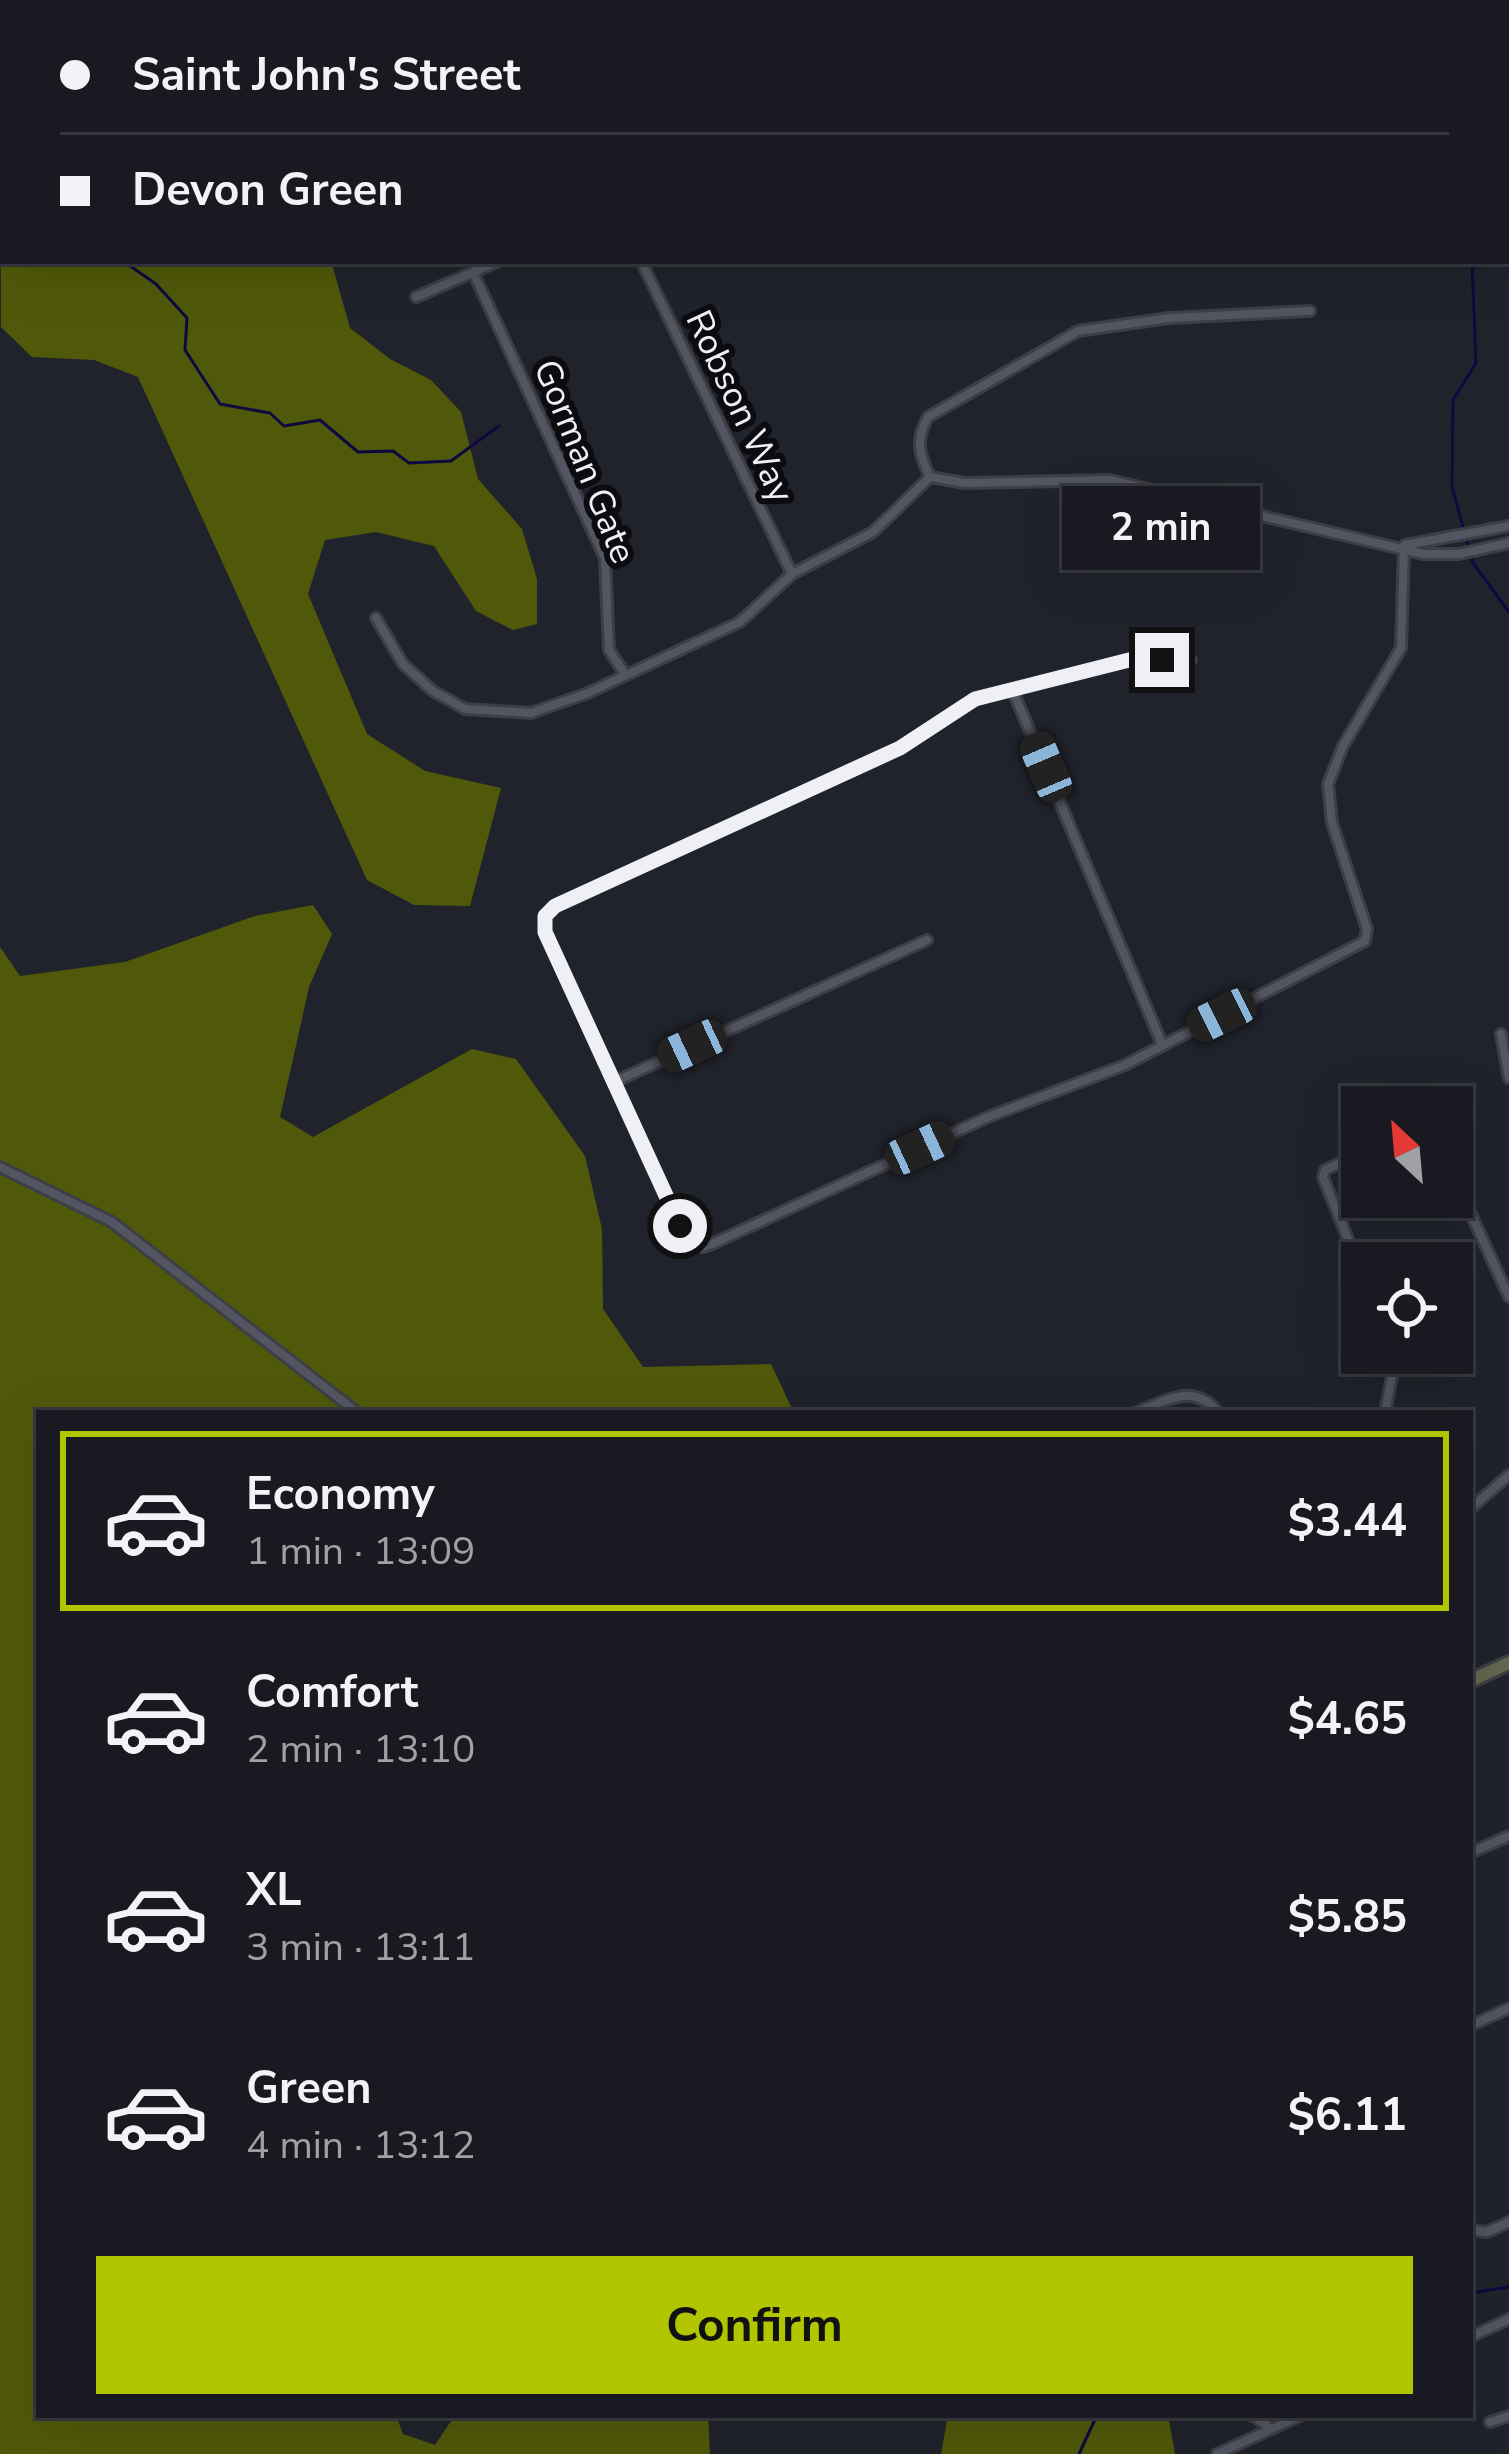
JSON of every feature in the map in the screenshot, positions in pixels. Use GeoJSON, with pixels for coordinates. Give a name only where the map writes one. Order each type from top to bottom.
{"type":"FeatureCollection","features":[{"type":"Feature","properties":{"kind":"street"},"geometry":{"type":"LineString","coordinates":[[416,297],[493,264]]}},
{"type":"Feature","properties":{"kind":"street","name":"Robson Way"},"geometry":{"type":"LineString","coordinates":[[642,264],[792,574]]}},
{"type":"Feature","properties":{"kind":"street","name":"Gorman Gate"},"geometry":{"type":"LineString","coordinates":[[473,272],[604,558],[609,650],[625,674]]}},
{"type":"Feature","properties":{"kind":"street"},"geometry":{"type":"LineString","coordinates":[[931,477],[919,454],[919,434],[928,417],[1078,331],[1169,318],[1310,310]]}},
{"type":"Feature","properties":{"kind":"street"},"geometry":{"type":"LineString","coordinates":[[376,618],[419,681],[465,709],[531,713],[740,622],[792,574],[873,532],[931,477]]}},
{"type":"Feature","properties":{"kind":"street"},"geometry":{"type":"LineString","coordinates":[[931,477],[965,483],[1110,480],[1423,554],[1459,554],[1509,543]]}},
{"type":"Feature","properties":{"kind":"street"},"geometry":{"type":"LineString","coordinates":[[1404,546],[1509,526]]}},
{"type":"Feature","properties":{"kind":"street"},"geometry":{"type":"LineString","coordinates":[[1191,660],[1133,659],[975,699],[900,748],[555,906],[545,916],[545,932],[686,1238],[703,1247],[712,1244],[988,1117],[1125,1065],[1352,950],[1368,935],[1332,823],[1328,784],[1338,757],[1401,648],[1404,546]]}},
{"type":"Feature","properties":{"kind":"street"},"geometry":{"type":"LineString","coordinates":[[1012,689],[1162,1044]]}},
{"type":"Feature","properties":{"kind":"street"},"geometry":{"type":"LineString","coordinates":[[614,1082],[927,940]]}},
{"type":"Feature","properties":{"kind":"street"},"geometry":{"type":"LineString","coordinates":[[1501,1034],[1509,1078]]}},
{"type":"Feature","properties":{"kind":"street"},"geometry":{"type":"LineString","coordinates":[[1341,1163],[1325,1171],[1326,1187],[1349,1242]]}},
{"type":"Feature","properties":{"kind":"street"},"geometry":{"type":"LineString","coordinates":[[0,1167],[112,1222],[354,1410]]}},
{"type":"Feature","properties":{"kind":"street"},"geometry":{"type":"LineString","coordinates":[[1473,1218],[1509,1297]]}},
{"type":"Feature","properties":{"kind":"street"},"geometry":{"type":"LineString","coordinates":[[1386,1410],[1392,1374]]}},
{"type":"Feature","properties":{"kind":"street"},"geometry":{"type":"LineString","coordinates":[[1143,1410],[1188,1392],[1204,1397],[1216,1410]]}},
{"type":"Feature","properties":{"kind":"street"},"geometry":{"type":"LineString","coordinates":[[1473,1506],[1509,1475]]}},
{"type":"Feature","properties":{"kind":"street"},"geometry":{"type":"LineString","coordinates":[[1473,1680],[1509,1663]]}},
{"type":"Feature","properties":{"kind":"street"},"geometry":{"type":"LineString","coordinates":[[1473,1852],[1509,1835]]}},
{"type":"Feature","properties":{"kind":"street"},"geometry":{"type":"LineString","coordinates":[[1473,2025],[1509,2008]]}},
{"type":"Feature","properties":{"kind":"street"},"geometry":{"type":"LineString","coordinates":[[1473,2232],[1509,2222]]}},
{"type":"Feature","properties":{"kind":"street"},"geometry":{"type":"LineString","coordinates":[[1473,2336],[1509,2319]]}},
{"type":"Feature","properties":{"kind":"street"},"geometry":{"type":"LineString","coordinates":[[1490,2422],[1509,2416]]}},
{"type":"Feature","properties":{"kind":"street"},"geometry":{"type":"LineString","coordinates":[[1256,2418],[1271,2429]]}},
{"type":"Feature","properties":{"kind":"street"},"geometry":{"type":"LineString","coordinates":[[1217,2454],[1295,2418]]}},
{"type":"Feature","properties":{"kind":"green space"},"geometry":{"type":"Polygon","coordinates":[[[1,264],[332,264],[350,328],[390,359],[431,380],[461,412],[478,479],[522,529],[537,579],[537,624],[513,630],[476,611],[434,546],[376,532],[325,540],[308,594],[367,734],[425,771],[501,788],[470,906],[414,905],[367,880],[138,377],[94,360],[32,357],[1,327],[1,264]]]}},
{"type":"Feature","properties":{"kind":"green space"},"geometry":{"type":"Polygon","coordinates":[[[313,905],[332,934],[309,987],[280,1117],[313,1137],[472,1049],[516,1059],[585,1156],[602,1229],[603,1309],[643,1367],[771,1364],[793,1410],[36,1410],[36,2418],[397,2418],[403,2434],[435,2445],[453,2418],[708,2418],[710,2454],[0,2454],[0,947],[20,976],[125,962],[255,916],[313,905]]]}},
{"type":"Feature","properties":{"kind":"green space"},"geometry":{"type":"Polygon","coordinates":[[[947,2418],[1169,2418],[1175,2454],[941,2454],[947,2418]]]}},
{"type":"Feature","properties":{"kind":"waterway"},"geometry":{"type":"LineString","coordinates":[[127,264],[156,284],[187,318],[185,350],[220,404],[270,413],[284,426],[320,420],[358,452],[393,451],[409,463],[451,461],[499,426]]}},
{"type":"Feature","properties":{"kind":"waterway"},"geometry":{"type":"LineString","coordinates":[[1472,264],[1476,363],[1453,400],[1452,487],[1473,563],[1509,612]]}},
{"type":"Feature","properties":{"kind":"waterway"},"geometry":{"type":"LineString","coordinates":[[1473,2293],[1509,2287]]}},
{"type":"Feature","properties":{"kind":"waterway"},"geometry":{"type":"LineString","coordinates":[[1079,2454],[1096,2418]]}},
{"type":"Feature","properties":{"kind":"route"},"geometry":{"type":"LineString","coordinates":[[680,1226],[545,932],[545,916],[555,906],[900,748],[975,699],[1133,659],[1162,660]]}}]}
